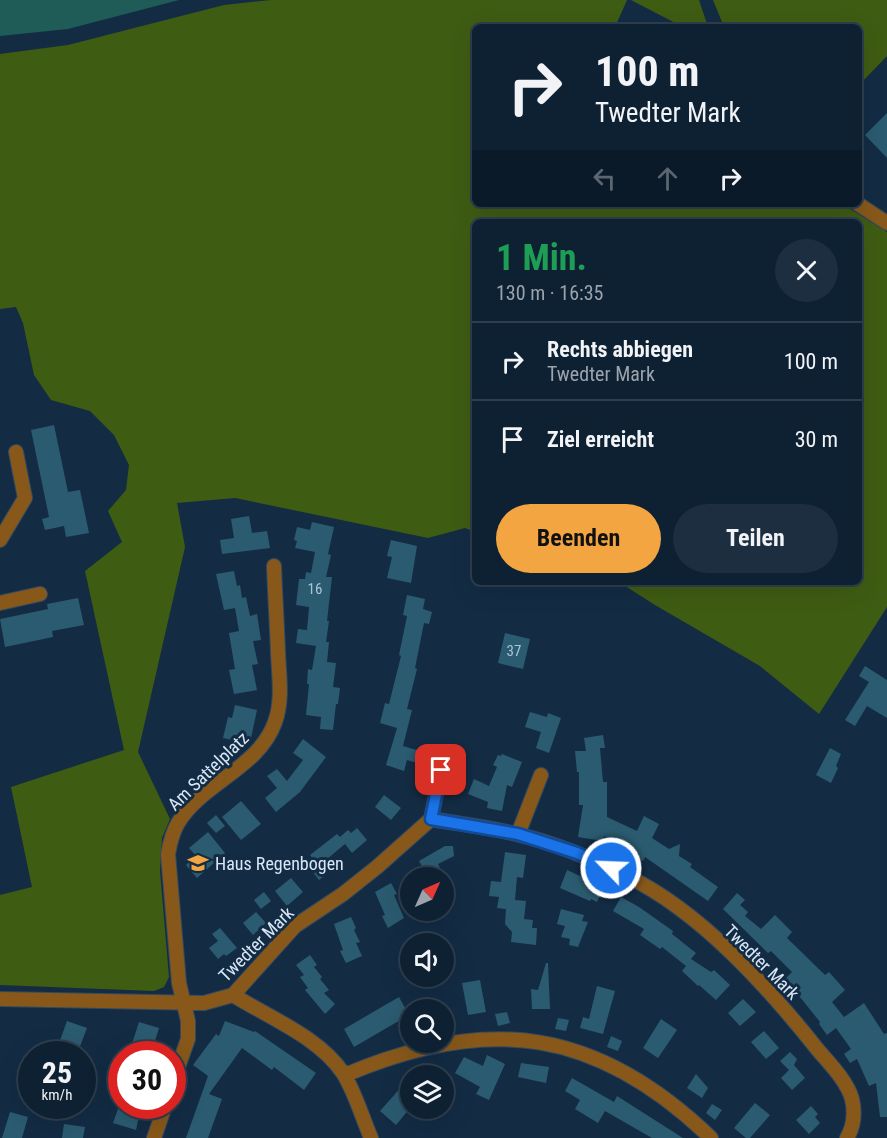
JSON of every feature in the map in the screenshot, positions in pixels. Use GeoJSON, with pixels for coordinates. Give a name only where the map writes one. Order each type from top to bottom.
{"type":"FeatureCollection","features":[{"type":"Feature","properties":{"kind":"street"},"geometry":{"type":"LineString","coordinates":[[862,207],[887,223]]}},
{"type":"Feature","properties":{"kind":"street"},"geometry":{"type":"LineString","coordinates":[[0,540],[25,498],[16,452]]}},
{"type":"Feature","properties":{"kind":"street","name":"Am Sattelplatz"},"geometry":{"type":"LineString","coordinates":[[186,1045],[188,1021],[179,983],[168,854],[171,837],[188,810],[256,752],[268,738],[275,723],[280,690],[274,566]]}},
{"type":"Feature","properties":{"kind":"street"},"geometry":{"type":"LineString","coordinates":[[0,603],[40,594]]}},
{"type":"Feature","properties":{"kind":"street"},"geometry":{"type":"LineString","coordinates":[[431,819],[441,770]]}},
{"type":"Feature","properties":{"kind":"street"},"geometry":{"type":"LineString","coordinates":[[518,834],[541,775]]}},
{"type":"Feature","properties":{"kind":"street","name":"Twedter Mark"},"geometry":{"type":"LineString","coordinates":[[0,999],[204,1003],[233,995],[295,926],[343,894],[431,819],[518,834],[577,853],[628,876],[660,894],[747,968],[800,1026],[839,1075],[852,1097],[854,1120],[847,1138]]}},
{"type":"Feature","properties":{"kind":"street"},"geometry":{"type":"LineString","coordinates":[[233,995],[290,1027],[324,1053],[345,1075],[371,1138]]}},
{"type":"Feature","properties":{"kind":"street"},"geometry":{"type":"LineString","coordinates":[[345,1075],[378,1061],[453,1041],[492,1039],[531,1041],[571,1050],[613,1065],[644,1083],[686,1114],[711,1138]]}},
{"type":"Feature","properties":{"kind":"street"},"geometry":{"type":"LineString","coordinates":[[154,1138],[161,1119]]}},
{"type":"Feature","properties":{"kind":"green space"},"geometry":{"type":"Polygon","coordinates":[[[271,0],[627,0],[616,24],[472,24],[472,207],[847,207],[887,232],[887,607],[819,714],[760,666],[624,585],[862,585],[862,219],[472,219],[472,531],[465,528],[428,538],[235,498],[177,503],[185,547],[138,752],[170,819],[162,838],[160,871],[169,977],[164,987],[154,991],[0,985],[0,895],[32,887],[11,787],[124,750],[85,571],[122,542],[108,511],[126,490],[129,465],[114,435],[90,411],[51,400],[34,375],[23,323],[16,307],[0,309],[0,54],[68,45],[224,5],[271,0]]]}},
{"type":"Feature","properties":{"kind":"green space"},"geometry":{"type":"Polygon","coordinates":[[[631,0],[699,0],[707,24],[677,24],[631,0]]]}},
{"type":"Feature","properties":{"kind":"green space"},"geometry":{"type":"Polygon","coordinates":[[[713,0],[887,0],[887,56],[862,82],[862,24],[723,24],[713,0]]]}},
{"type":"Feature","properties":{"kind":"shaded area"},"geometry":{"type":"Polygon","coordinates":[[[0,0],[179,0],[68,29],[0,36],[0,0]]]}},
{"type":"Feature","properties":{"kind":"building"},"geometry":{"type":"Polygon","coordinates":[[[887,113],[887,158],[865,135],[887,113]]]}},
{"type":"Feature","properties":{"kind":"building"},"geometry":{"type":"Polygon","coordinates":[[[54,425],[68,492],[80,490],[89,533],[66,537],[64,526],[45,530],[42,519],[49,517],[31,430],[54,425]]]}},
{"type":"Feature","properties":{"kind":"building"},"geometry":{"type":"Polygon","coordinates":[[[249,516],[252,533],[267,531],[270,548],[222,554],[220,540],[234,538],[231,519],[249,516]]]}},
{"type":"Feature","properties":{"kind":"building"},"geometry":{"type":"Polygon","coordinates":[[[312,522],[334,527],[326,577],[332,577],[327,621],[329,621],[326,642],[329,642],[327,662],[336,663],[333,687],[340,688],[333,730],[320,729],[321,717],[306,715],[308,669],[312,670],[316,646],[296,643],[298,629],[307,630],[309,607],[296,605],[299,579],[305,579],[306,572],[311,573],[315,552],[295,548],[297,541],[294,540],[297,527],[310,530],[312,522]]]}},
{"type":"Feature","properties":{"kind":"building"},"geometry":{"type":"Polygon","coordinates":[[[391,540],[417,546],[411,583],[387,578],[392,557],[387,556],[391,540]]]}},
{"type":"Feature","properties":{"kind":"building"},"geometry":{"type":"Polygon","coordinates":[[[234,571],[242,598],[246,597],[250,616],[257,614],[261,640],[253,641],[258,664],[252,665],[257,690],[234,694],[229,670],[235,669],[229,633],[239,631],[235,608],[224,610],[216,574],[234,571]]]}},
{"type":"Feature","properties":{"kind":"building"},"geometry":{"type":"Polygon","coordinates":[[[407,595],[425,599],[423,609],[432,612],[429,624],[424,623],[415,668],[417,669],[407,709],[412,710],[403,746],[420,751],[417,763],[407,760],[404,771],[386,765],[397,728],[380,723],[385,703],[389,704],[401,656],[399,655],[407,616],[403,615],[407,595]]]}},
{"type":"Feature","properties":{"kind":"building"},"geometry":{"type":"Polygon","coordinates":[[[78,598],[84,625],[52,631],[53,637],[5,647],[0,619],[48,609],[47,604],[78,598]]]}},
{"type":"Feature","properties":{"kind":"building"},"geometry":{"type":"Polygon","coordinates":[[[505,633],[530,639],[523,669],[498,663],[505,633]]]}},
{"type":"Feature","properties":{"kind":"building"},"geometry":{"type":"Polygon","coordinates":[[[865,666],[887,680],[887,718],[867,706],[855,726],[845,720],[869,682],[859,676],[865,666]]]}},
{"type":"Feature","properties":{"kind":"building"},"geometry":{"type":"Polygon","coordinates":[[[235,705],[257,710],[251,738],[246,743],[223,738],[228,717],[232,718],[235,705]]]}},
{"type":"Feature","properties":{"kind":"building"},"geometry":{"type":"Polygon","coordinates":[[[530,712],[547,717],[548,713],[561,718],[549,753],[536,748],[541,732],[525,727],[530,712]]]}},
{"type":"Feature","properties":{"kind":"building"},"geometry":{"type":"Polygon","coordinates":[[[603,735],[605,748],[600,748],[603,782],[607,782],[607,817],[637,831],[644,816],[659,824],[652,838],[669,849],[680,844],[679,856],[692,864],[690,867],[718,887],[708,901],[645,857],[643,861],[633,857],[636,852],[604,836],[603,841],[578,837],[583,805],[579,805],[579,772],[577,772],[575,751],[586,751],[584,738],[603,735]]]}},
{"type":"Feature","properties":{"kind":"building"},"geometry":{"type":"Polygon","coordinates":[[[303,739],[326,757],[300,792],[276,812],[265,798],[277,788],[267,776],[277,769],[287,781],[303,760],[293,753],[303,739]]]}},
{"type":"Feature","properties":{"kind":"building"},"geometry":{"type":"Polygon","coordinates":[[[830,748],[841,754],[831,783],[816,775],[830,748]]]}},
{"type":"Feature","properties":{"kind":"building"},"geometry":{"type":"Polygon","coordinates":[[[502,754],[522,762],[512,787],[507,785],[502,811],[487,808],[488,802],[468,794],[474,779],[489,786],[497,767],[493,765],[498,755],[502,754]]]}},
{"type":"Feature","properties":{"kind":"building"},"geometry":{"type":"Polygon","coordinates":[[[384,795],[401,808],[391,820],[375,807],[384,795]]]}},
{"type":"Feature","properties":{"kind":"building"},"geometry":{"type":"Polygon","coordinates":[[[241,801],[261,824],[241,840],[222,817],[241,801]]]}},
{"type":"Feature","properties":{"kind":"building"},"geometry":{"type":"Polygon","coordinates":[[[216,815],[225,826],[216,833],[207,823],[216,815]]]}},
{"type":"Feature","properties":{"kind":"building"},"geometry":{"type":"Polygon","coordinates":[[[357,828],[367,840],[352,853],[345,844],[327,859],[334,868],[319,880],[308,866],[314,861],[310,855],[337,834],[340,837],[348,830],[351,833],[357,828]]]}},
{"type":"Feature","properties":{"kind":"building"},"geometry":{"type":"Polygon","coordinates":[[[208,832],[225,853],[197,878],[186,865],[196,856],[189,848],[208,832]]]}},
{"type":"Feature","properties":{"kind":"building"},"geometry":{"type":"Polygon","coordinates":[[[445,846],[453,846],[454,856],[438,864],[440,867],[423,867],[419,861],[445,846]]]}},
{"type":"Feature","properties":{"kind":"building"},"geometry":{"type":"Polygon","coordinates":[[[505,852],[526,855],[523,878],[517,877],[515,900],[526,901],[524,919],[533,920],[532,928],[537,928],[536,945],[511,942],[512,932],[505,924],[506,909],[497,908],[499,897],[489,896],[491,881],[501,882],[505,852]]]}},
{"type":"Feature","properties":{"kind":"building"},"geometry":{"type":"Polygon","coordinates":[[[567,870],[604,887],[597,902],[560,888],[567,870]]]}},
{"type":"Feature","properties":{"kind":"building"},"geometry":{"type":"Polygon","coordinates":[[[291,878],[303,892],[287,906],[275,891],[291,878]]]}},
{"type":"Feature","properties":{"kind":"building"},"geometry":{"type":"Polygon","coordinates":[[[391,883],[397,894],[394,895],[400,909],[400,920],[388,928],[382,916],[385,915],[375,892],[391,883]]]}},
{"type":"Feature","properties":{"kind":"building"},"geometry":{"type":"Polygon","coordinates":[[[264,892],[271,901],[261,909],[254,900],[264,892]]]}},
{"type":"Feature","properties":{"kind":"building"},"geometry":{"type":"Polygon","coordinates":[[[737,893],[745,900],[740,905],[748,912],[745,916],[761,929],[775,915],[792,932],[787,938],[825,975],[829,972],[845,990],[832,1002],[844,1017],[864,1003],[884,1034],[887,1033],[887,1117],[880,1117],[876,1083],[869,1086],[857,1059],[850,1063],[844,1054],[851,1049],[836,1028],[827,1035],[819,1024],[820,1022],[800,997],[783,981],[792,972],[771,951],[768,953],[723,909],[737,893]]]}},
{"type":"Feature","properties":{"kind":"building"},"geometry":{"type":"Polygon","coordinates":[[[621,897],[673,931],[672,934],[696,953],[691,959],[711,972],[714,970],[730,985],[716,1000],[682,971],[686,966],[662,947],[660,949],[640,935],[644,929],[613,911],[621,897]]]}},
{"type":"Feature","properties":{"kind":"building"},"geometry":{"type":"Polygon","coordinates":[[[561,909],[584,915],[582,921],[588,922],[578,947],[569,945],[570,939],[561,937],[565,926],[557,924],[561,909]]]}},
{"type":"Feature","properties":{"kind":"building"},"geometry":{"type":"Polygon","coordinates":[[[256,912],[266,923],[253,935],[243,923],[256,912]]]}},
{"type":"Feature","properties":{"kind":"building"},"geometry":{"type":"Polygon","coordinates":[[[351,917],[360,942],[356,943],[362,956],[346,963],[340,951],[343,950],[334,924],[351,917]]]}},
{"type":"Feature","properties":{"kind":"building"},"geometry":{"type":"Polygon","coordinates":[[[220,928],[237,948],[218,959],[209,948],[218,941],[212,934],[220,928]]]}},
{"type":"Feature","properties":{"kind":"building"},"geometry":{"type":"Polygon","coordinates":[[[310,955],[317,965],[314,967],[322,977],[320,979],[329,990],[324,993],[335,1004],[325,1014],[305,990],[308,988],[300,977],[304,975],[296,965],[310,955]]]}},
{"type":"Feature","properties":{"kind":"building"},"geometry":{"type":"Polygon","coordinates":[[[546,963],[548,963],[550,1009],[532,1009],[531,989],[538,990],[546,963]]]}},
{"type":"Feature","properties":{"kind":"building"},"geometry":{"type":"Polygon","coordinates":[[[480,980],[486,1012],[468,1015],[462,983],[480,980]]]}},
{"type":"Feature","properties":{"kind":"building"},"geometry":{"type":"Polygon","coordinates":[[[597,986],[615,991],[603,1034],[580,1028],[583,1017],[589,1019],[597,986]]]}},
{"type":"Feature","properties":{"kind":"building"},"geometry":{"type":"Polygon","coordinates":[[[399,997],[400,1020],[354,1047],[344,1029],[399,997]]]}},
{"type":"Feature","properties":{"kind":"building"},"geometry":{"type":"Polygon","coordinates":[[[743,999],[756,1012],[740,1026],[728,1013],[743,999]]]}},
{"type":"Feature","properties":{"kind":"building"},"geometry":{"type":"Polygon","coordinates":[[[507,1012],[510,1023],[498,1026],[495,1014],[507,1012]]]}},
{"type":"Feature","properties":{"kind":"building"},"geometry":{"type":"Polygon","coordinates":[[[558,1018],[569,1020],[566,1031],[555,1029],[558,1018]]]}},
{"type":"Feature","properties":{"kind":"building"},"geometry":{"type":"Polygon","coordinates":[[[661,1019],[677,1030],[658,1058],[643,1048],[661,1019]]]}},
{"type":"Feature","properties":{"kind":"building"},"geometry":{"type":"Polygon","coordinates":[[[67,1021],[87,1028],[82,1041],[60,1041],[67,1021]]]}},
{"type":"Feature","properties":{"kind":"building"},"geometry":{"type":"Polygon","coordinates":[[[225,1021],[255,1031],[316,1073],[304,1090],[274,1067],[272,1070],[242,1048],[209,1094],[222,1099],[208,1138],[186,1138],[208,1076],[193,1065],[216,1034],[219,1036],[225,1021]]]}},
{"type":"Feature","properties":{"kind":"building"},"geometry":{"type":"Polygon","coordinates":[[[139,1022],[159,1028],[155,1041],[133,1041],[139,1022]]]}},
{"type":"Feature","properties":{"kind":"building"},"geometry":{"type":"Polygon","coordinates":[[[764,1031],[779,1048],[766,1059],[751,1042],[764,1031]]]}},
{"type":"Feature","properties":{"kind":"building"},"geometry":{"type":"Polygon","coordinates":[[[611,1036],[622,1041],[618,1051],[607,1047],[611,1036]]]}},
{"type":"Feature","properties":{"kind":"building"},"geometry":{"type":"Polygon","coordinates":[[[790,1052],[797,1059],[794,1065],[805,1078],[792,1090],[781,1078],[789,1070],[780,1061],[790,1052]]]}},
{"type":"Feature","properties":{"kind":"building"},"geometry":{"type":"Polygon","coordinates":[[[487,1055],[505,1064],[489,1100],[476,1094],[480,1087],[455,1073],[464,1057],[483,1066],[487,1055]]]}},
{"type":"Feature","properties":{"kind":"building"},"geometry":{"type":"Polygon","coordinates":[[[521,1063],[549,1067],[546,1083],[518,1077],[521,1063]]]}},
{"type":"Feature","properties":{"kind":"building"},"geometry":{"type":"Polygon","coordinates":[[[696,1074],[708,1088],[702,1098],[687,1088],[696,1074]]]}},
{"type":"Feature","properties":{"kind":"building"},"geometry":{"type":"Polygon","coordinates":[[[572,1078],[614,1102],[617,1096],[683,1138],[652,1138],[605,1111],[598,1123],[575,1109],[580,1100],[565,1091],[572,1078]]]}},
{"type":"Feature","properties":{"kind":"building"},"geometry":{"type":"Polygon","coordinates":[[[400,1088],[401,1119],[396,1125],[380,1111],[400,1088]]]}},
{"type":"Feature","properties":{"kind":"building"},"geometry":{"type":"Polygon","coordinates":[[[755,1103],[770,1115],[750,1138],[746,1138],[734,1128],[755,1103]]]}},
{"type":"Feature","properties":{"kind":"building"},"geometry":{"type":"Polygon","coordinates":[[[712,1104],[722,1110],[715,1120],[706,1113],[712,1104]]]}},
{"type":"Feature","properties":{"kind":"building"},"geometry":{"type":"Polygon","coordinates":[[[811,1106],[818,1114],[815,1117],[820,1123],[809,1134],[796,1120],[811,1106]]]}},
{"type":"Feature","properties":{"kind":"building"},"geometry":{"type":"Polygon","coordinates":[[[10,1112],[18,1114],[18,1119],[27,1119],[22,1138],[2,1138],[10,1112]]]}},
{"type":"Feature","properties":{"kind":"building"},"geometry":{"type":"Polygon","coordinates":[[[114,1119],[138,1119],[136,1130],[113,1123],[114,1119]]]}},
{"type":"Feature","properties":{"kind":"building"},"geometry":{"type":"Polygon","coordinates":[[[64,1124],[85,1127],[83,1138],[62,1138],[64,1124]]]}},
{"type":"Feature","properties":{"kind":"place","name":"Haus Regenbogen"},"geometry":{"type":"Point","coordinates":[198,863]}},
{"type":"Feature","properties":{"kind":"route"},"geometry":{"type":"LineString","coordinates":[[441,770],[431,819],[518,834],[577,853],[611,868]]}}]}
